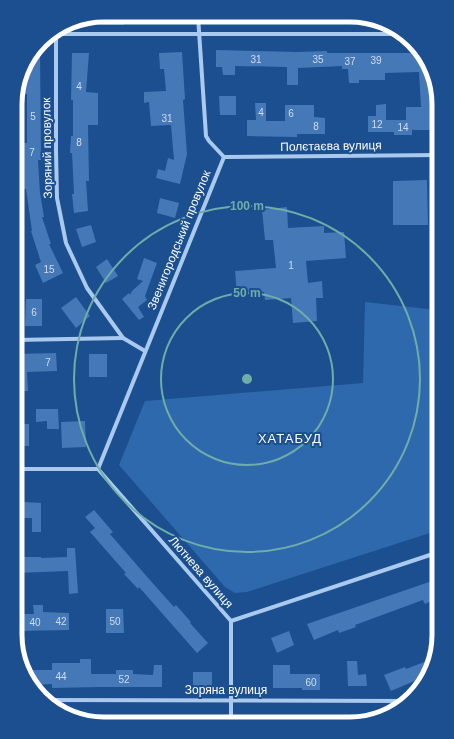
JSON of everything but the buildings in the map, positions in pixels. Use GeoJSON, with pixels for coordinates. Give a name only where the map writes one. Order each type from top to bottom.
{"type":"FeatureCollection","features":[{"type":"Feature","properties":{"kind":"street"},"geometry":{"type":"LineString","coordinates":[[198,22],[206,136],[224,157]]}},
{"type":"Feature","properties":{"kind":"street"},"geometry":{"type":"LineString","coordinates":[[62,34],[392,34]]}},
{"type":"Feature","properties":{"kind":"street","name":"Зоряний провулок"},"geometry":{"type":"LineString","coordinates":[[56,38],[57,198],[66,243],[87,288],[123,338],[145,351]]}},
{"type":"Feature","properties":{"kind":"street","name":"Полєтаєва вулиця"},"geometry":{"type":"LineString","coordinates":[[224,157],[432,155]]}},
{"type":"Feature","properties":{"kind":"street","name":"Звенигородський провулок"},"geometry":{"type":"LineString","coordinates":[[98,469],[224,157]]}},
{"type":"Feature","properties":{"kind":"street"},"geometry":{"type":"LineString","coordinates":[[22,340],[123,338]]}},
{"type":"Feature","properties":{"kind":"street"},"geometry":{"type":"LineString","coordinates":[[22,469],[98,469]]}},
{"type":"Feature","properties":{"kind":"street","name":"Лютнева вулиця"},"geometry":{"type":"LineString","coordinates":[[98,469],[231,621],[432,554]]}},
{"type":"Feature","properties":{"kind":"street"},"geometry":{"type":"LineString","coordinates":[[231,621],[231,717]]}},
{"type":"Feature","properties":{"kind":"street","name":"Зоряна вулиця"},"geometry":{"type":"LineString","coordinates":[[54,700],[399,701]]}},
{"type":"Feature","properties":{"kind":"shaded area"},"geometry":{"type":"Polygon","coordinates":[[[365,302],[432,309],[432,532],[247,592],[235,593],[225,587],[119,465],[145,401],[363,383],[365,302]]]}},
{"type":"Feature","properties":{"kind":"district","name":"ХАТАБУД"},"geometry":{"type":"Point","coordinates":[290,438]}}]}
